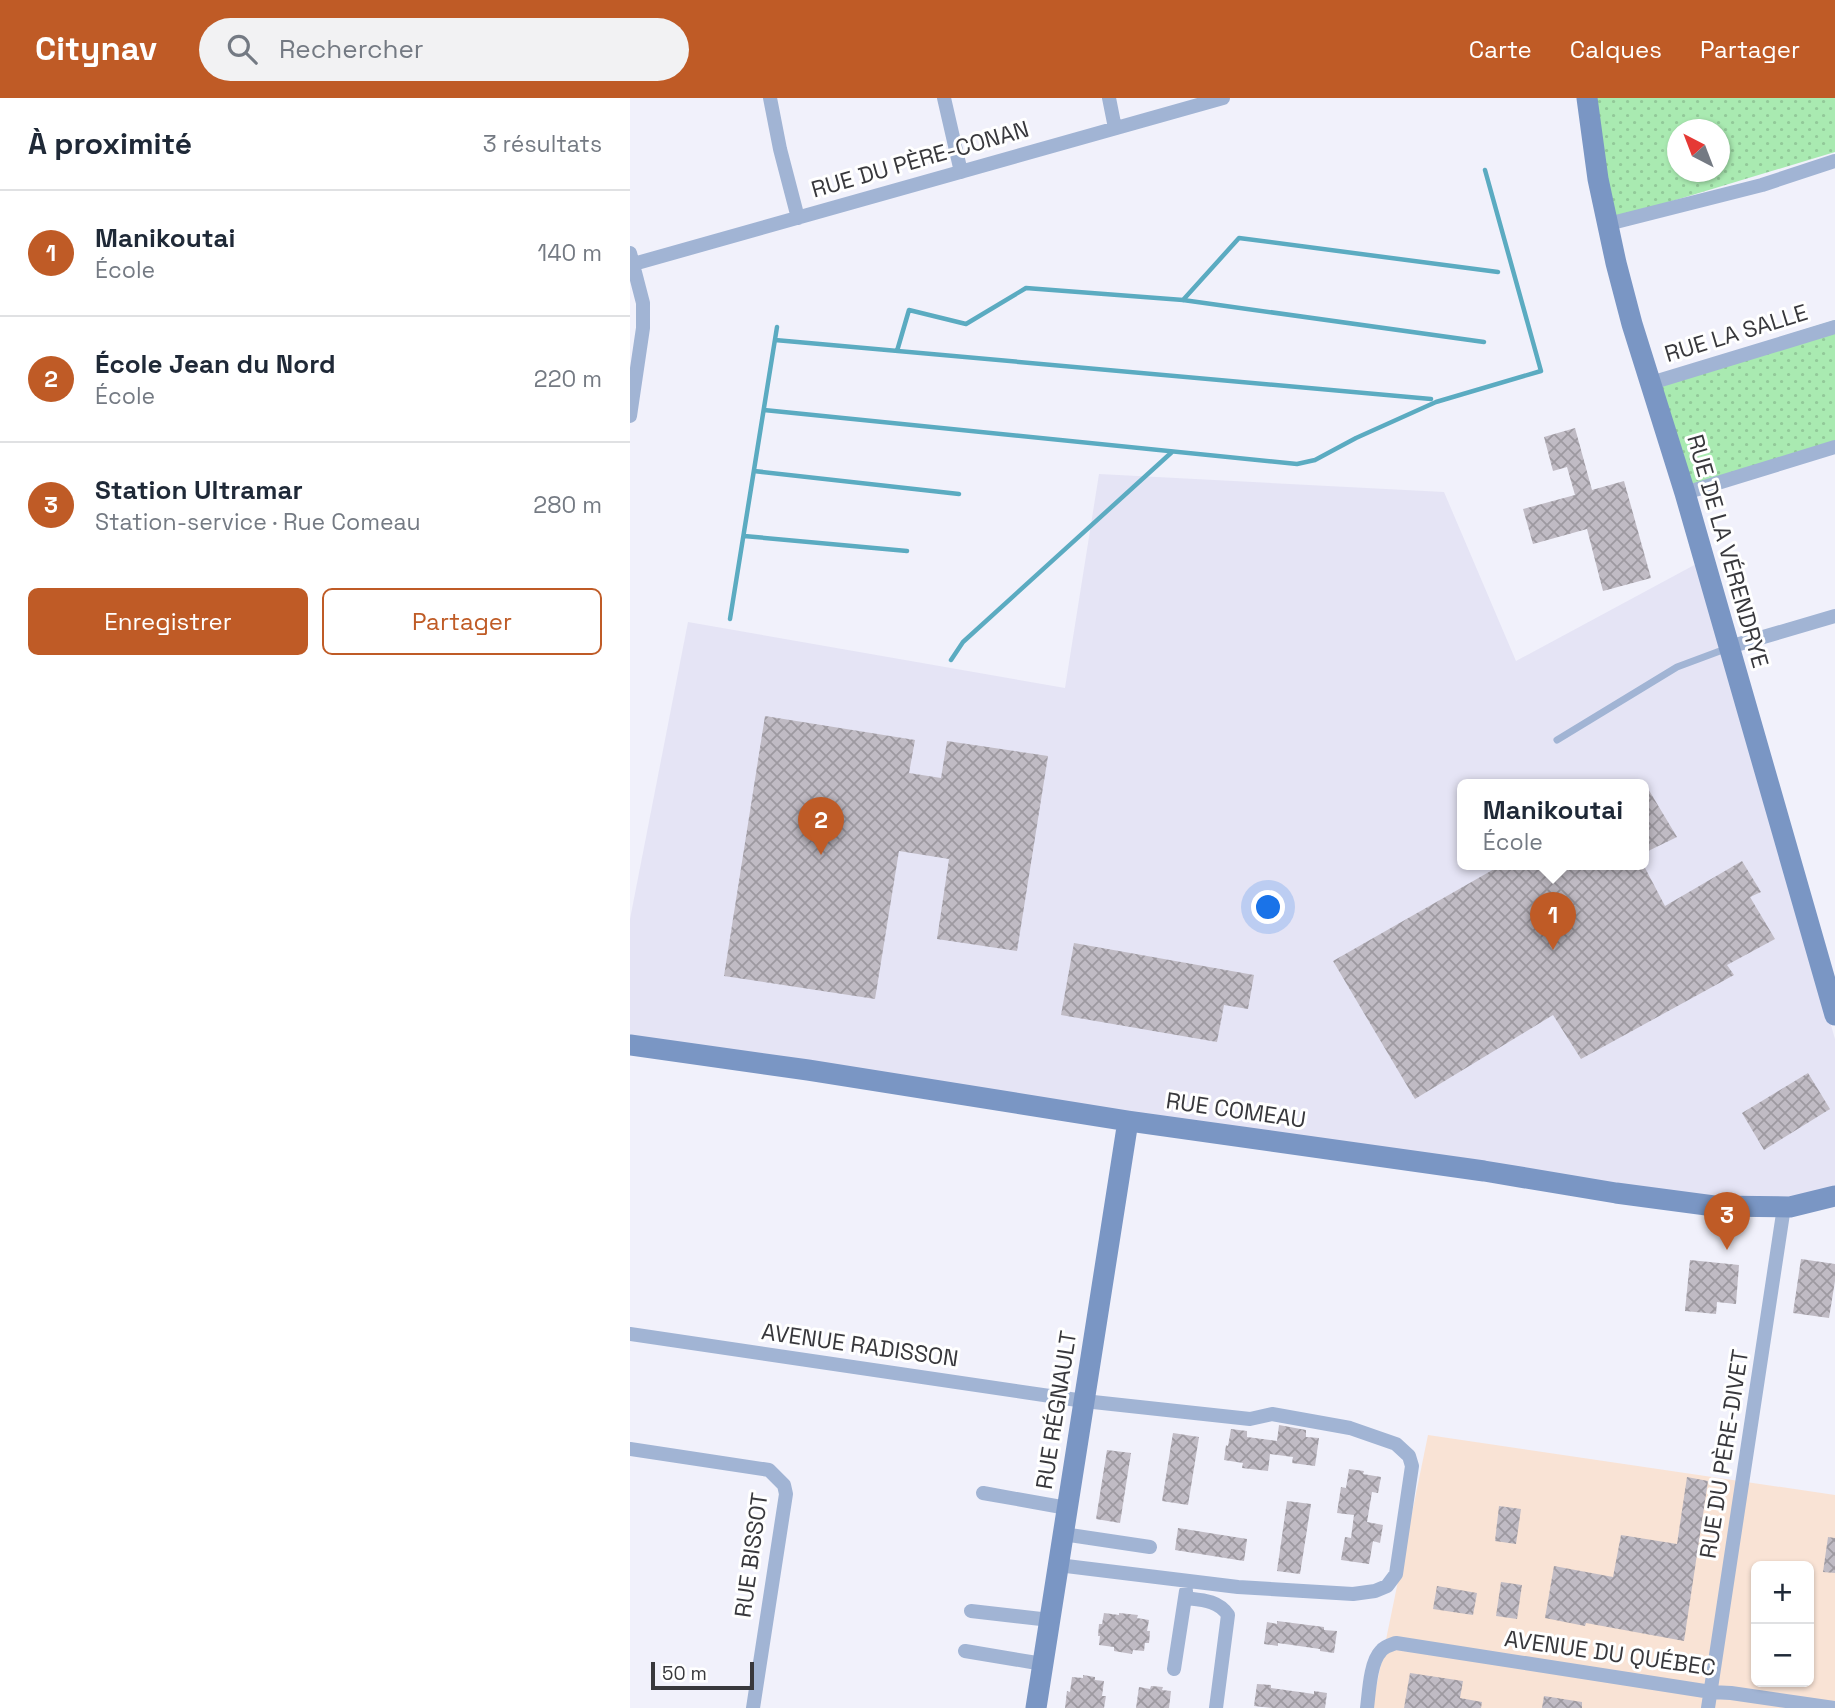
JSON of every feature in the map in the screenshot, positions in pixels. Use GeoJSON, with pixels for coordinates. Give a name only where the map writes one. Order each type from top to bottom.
{"type":"FeatureCollection","features":[{"type":"Feature","properties":{"kind":"street"},"geometry":{"type":"LineString","coordinates":[[770,98],[797,218]]}},
{"type":"Feature","properties":{"kind":"street"},"geometry":{"type":"LineString","coordinates":[[944,98],[961,172]]}},
{"type":"Feature","properties":{"kind":"street"},"geometry":{"type":"LineString","coordinates":[[1109,98],[1115,128]]}},
{"type":"Feature","properties":{"kind":"street","name":"RUE DU PÈRE-CONAN"},"geometry":{"type":"LineString","coordinates":[[631,261],[797,218],[1223,98]]}},
{"type":"Feature","properties":{"kind":"street","name":"RUE DE LA VÉRENDRYE"},"geometry":{"type":"LineString","coordinates":[[1587,98],[1598,179],[1632,324],[1685,493],[1835,1015]]}},
{"type":"Feature","properties":{"kind":"street"},"geometry":{"type":"LineString","coordinates":[[1608,224],[1762,186],[1835,161]]}},
{"type":"Feature","properties":{"kind":"street"},"geometry":{"type":"LineString","coordinates":[[630,416],[643,328],[643,303],[631,261]]}},
{"type":"Feature","properties":{"kind":"street","name":"RUE LA SALLE"},"geometry":{"type":"LineString","coordinates":[[1651,383],[1835,327]]}},
{"type":"Feature","properties":{"kind":"street"},"geometry":{"type":"LineString","coordinates":[[1685,493],[1835,447]]}},
{"type":"Feature","properties":{"kind":"street"},"geometry":{"type":"LineString","coordinates":[[1729,647],[1835,616]]}},
{"type":"Feature","properties":{"kind":"street","name":"RUE COMEAU"},"geometry":{"type":"LineString","coordinates":[[630,1045],[1714,1206],[1790,1207],[1835,1196]]}},
{"type":"Feature","properties":{"kind":"street","name":"RUE RÉGNAULT"},"geometry":{"type":"LineString","coordinates":[[1036,1708],[1128,1121]]}},
{"type":"Feature","properties":{"kind":"street","name":"RUE DU PÈRE-DIVET"},"geometry":{"type":"LineString","coordinates":[[1708,1708],[1784,1207]]}},
{"type":"Feature","properties":{"kind":"street","name":"AVENUE RADISSON"},"geometry":{"type":"LineString","coordinates":[[630,1334],[1084,1401],[1250,1419],[1272,1414],[1350,1429],[1396,1444],[1409,1456],[1412,1466],[1396,1574],[1387,1586],[1375,1591],[1353,1594],[1187,1581]]}},
{"type":"Feature","properties":{"kind":"street","name":"RUE BISSOT"},"geometry":{"type":"LineString","coordinates":[[630,1450],[769,1470],[784,1485],[786,1493],[753,1708]]}},
{"type":"Feature","properties":{"kind":"street"},"geometry":{"type":"LineString","coordinates":[[983,1493],[1067,1508]]}},
{"type":"Feature","properties":{"kind":"street"},"geometry":{"type":"LineString","coordinates":[[1063,1534],[1150,1547]]}},
{"type":"Feature","properties":{"kind":"street"},"geometry":{"type":"LineString","coordinates":[[1058,1565],[1187,1581],[1174,1669]]}},
{"type":"Feature","properties":{"kind":"street"},"geometry":{"type":"LineString","coordinates":[[1185,1598],[1213,1602],[1228,1615],[1216,1708]]}},
{"type":"Feature","properties":{"kind":"street"},"geometry":{"type":"LineString","coordinates":[[971,1611],[1050,1620]]}},
{"type":"Feature","properties":{"kind":"street","name":"AVENUE DU QUÉBEC"},"geometry":{"type":"LineString","coordinates":[[1367,1708],[1374,1662],[1378,1653],[1396,1643],[1711,1692],[1833,1708]]}},
{"type":"Feature","properties":{"kind":"street"},"geometry":{"type":"LineString","coordinates":[[965,1651],[1043,1664]]}},
{"type":"Feature","properties":{"kind":"lane"},"geometry":{"type":"LineString","coordinates":[[1557,740],[1677,667],[1729,647]]}},
{"type":"Feature","properties":{"kind":"shaded area"},"geometry":{"type":"Polygon","coordinates":[[[1099,474],[1444,492],[1516,661],[1698,563],[1835,1039],[1835,1186],[1786,1198],[1712,1198],[630,1040],[630,919],[688,622],[1065,688],[1099,474]]]}},
{"type":"Feature","properties":{"kind":"shaded area"},"geometry":{"type":"Polygon","coordinates":[[[1428,1435],[1835,1495],[1835,1708],[1372,1708],[1428,1435]]]}},
{"type":"Feature","properties":{"kind":"green space"},"geometry":{"type":"Polygon","coordinates":[[[1583,98],[1835,98],[1835,152],[1603,222],[1583,98]]]}},
{"type":"Feature","properties":{"kind":"green space"},"geometry":{"type":"Polygon","coordinates":[[[1835,320],[1835,441],[1684,489],[1650,378],[1835,320]]]}},
{"type":"Feature","properties":{"kind":"building"},"geometry":{"type":"Polygon","coordinates":[[[1575,428],[1592,490],[1624,481],[1651,578],[1603,591],[1587,529],[1533,544],[1523,509],[1575,495],[1567,467],[1553,471],[1544,437],[1575,428]]]}},
{"type":"Feature","properties":{"kind":"building"},"geometry":{"type":"Polygon","coordinates":[[[765,716],[915,740],[909,773],[941,778],[947,741],[1048,756],[1017,951],[937,939],[949,859],[899,851],[875,999],[724,976],[765,716]]]}},
{"type":"Feature","properties":{"kind":"building"},"geometry":{"type":"Polygon","coordinates":[[[1649,790],[1677,837],[1649,851],[1649,790]]]}},
{"type":"Feature","properties":{"kind":"building"},"geometry":{"type":"Polygon","coordinates":[[[1742,861],[1761,892],[1750,897],[1775,939],[1727,965],[1734,975],[1581,1059],[1553,1015],[1415,1099],[1333,961],[1492,870],[1646,870],[1665,906],[1742,861]]]}},
{"type":"Feature","properties":{"kind":"building"},"geometry":{"type":"Polygon","coordinates":[[[1074,943],[1254,975],[1248,1009],[1224,1005],[1217,1042],[1061,1015],[1074,943]]]}},
{"type":"Feature","properties":{"kind":"building"},"geometry":{"type":"Polygon","coordinates":[[[1808,1073],[1830,1109],[1764,1150],[1742,1113],[1808,1073]]]}},
{"type":"Feature","properties":{"kind":"building"},"geometry":{"type":"Polygon","coordinates":[[[1801,1259],[1835,1264],[1829,1318],[1793,1313],[1801,1259]]]}},
{"type":"Feature","properties":{"kind":"building"},"geometry":{"type":"Polygon","coordinates":[[[1690,1260],[1739,1265],[1736,1304],[1717,1302],[1716,1314],[1685,1311],[1690,1260]]]}},
{"type":"Feature","properties":{"kind":"building"},"geometry":{"type":"Polygon","coordinates":[[[1279,1425],[1306,1430],[1306,1437],[1319,1438],[1315,1466],[1292,1463],[1293,1457],[1270,1454],[1268,1471],[1242,1468],[1243,1463],[1224,1460],[1231,1429],[1247,1431],[1247,1437],[1277,1441],[1279,1425]]]}},
{"type":"Feature","properties":{"kind":"building"},"geometry":{"type":"Polygon","coordinates":[[[1173,1433],[1199,1437],[1188,1505],[1162,1501],[1173,1433]]]}},
{"type":"Feature","properties":{"kind":"building"},"geometry":{"type":"Polygon","coordinates":[[[1107,1450],[1131,1453],[1120,1523],[1096,1519],[1107,1450]]]}},
{"type":"Feature","properties":{"kind":"building"},"geometry":{"type":"Polygon","coordinates":[[[1349,1469],[1381,1477],[1378,1493],[1372,1492],[1367,1522],[1383,1525],[1380,1543],[1373,1541],[1369,1564],[1341,1560],[1345,1537],[1351,1538],[1354,1515],[1337,1513],[1341,1487],[1346,1488],[1349,1469]]]}},
{"type":"Feature","properties":{"kind":"building"},"geometry":{"type":"Polygon","coordinates":[[[1687,1477],[1708,1481],[1684,1641],[1545,1618],[1554,1566],[1613,1577],[1621,1535],[1677,1544],[1687,1477]]]}},
{"type":"Feature","properties":{"kind":"building"},"geometry":{"type":"Polygon","coordinates":[[[1287,1501],[1311,1504],[1300,1574],[1277,1571],[1287,1501]]]}},
{"type":"Feature","properties":{"kind":"building"},"geometry":{"type":"Polygon","coordinates":[[[1499,1506],[1521,1509],[1516,1544],[1495,1541],[1499,1506]]]}},
{"type":"Feature","properties":{"kind":"building"},"geometry":{"type":"Polygon","coordinates":[[[1178,1528],[1247,1539],[1244,1561],[1175,1550],[1178,1528]]]}},
{"type":"Feature","properties":{"kind":"building"},"geometry":{"type":"Polygon","coordinates":[[[1828,1537],[1835,1538],[1835,1573],[1823,1572],[1828,1537]]]}},
{"type":"Feature","properties":{"kind":"building"},"geometry":{"type":"Polygon","coordinates":[[[1501,1582],[1522,1585],[1517,1619],[1496,1616],[1501,1582]]]}},
{"type":"Feature","properties":{"kind":"building"},"geometry":{"type":"Polygon","coordinates":[[[1437,1586],[1477,1593],[1473,1615],[1433,1609],[1437,1586]]]}},
{"type":"Feature","properties":{"kind":"building"},"geometry":{"type":"Polygon","coordinates":[[[1104,1613],[1138,1615],[1137,1618],[1149,1620],[1149,1643],[1145,1643],[1144,1651],[1133,1650],[1132,1654],[1099,1645],[1099,1624],[1102,1624],[1104,1613]]]}},
{"type":"Feature","properties":{"kind":"building"},"geometry":{"type":"Polygon","coordinates":[[[1277,1621],[1337,1631],[1334,1653],[1278,1643],[1278,1646],[1264,1644],[1267,1622],[1277,1624],[1277,1621]]]}},
{"type":"Feature","properties":{"kind":"building"},"geometry":{"type":"Polygon","coordinates":[[[1410,1673],[1463,1681],[1460,1698],[1482,1702],[1481,1708],[1404,1708],[1410,1673]]]}},
{"type":"Feature","properties":{"kind":"building"},"geometry":{"type":"Polygon","coordinates":[[[1083,1675],[1104,1681],[1104,1708],[1065,1708],[1072,1677],[1083,1678],[1083,1675]]]}},
{"type":"Feature","properties":{"kind":"building"},"geometry":{"type":"Polygon","coordinates":[[[1257,1684],[1314,1694],[1314,1691],[1327,1693],[1325,1708],[1254,1706],[1257,1684]]]}},
{"type":"Feature","properties":{"kind":"building"},"geometry":{"type":"Polygon","coordinates":[[[1151,1686],[1171,1691],[1169,1708],[1136,1708],[1139,1687],[1150,1689],[1151,1686]]]}},
{"type":"Feature","properties":{"kind":"building"},"geometry":{"type":"Polygon","coordinates":[[[1544,1696],[1582,1702],[1582,1708],[1542,1708],[1544,1696]]]}},
{"type":"Feature","properties":{"kind":"waterway"},"geometry":{"type":"LineString","coordinates":[[764,410],[1297,464],[1315,460],[1356,438],[1436,402],[1541,371],[1485,170]]}},
{"type":"Feature","properties":{"kind":"waterway"},"geometry":{"type":"LineString","coordinates":[[1183,300],[1239,238],[1498,272]]}},
{"type":"Feature","properties":{"kind":"waterway"},"geometry":{"type":"LineString","coordinates":[[897,351],[909,310],[966,324],[1026,288],[1183,300],[1484,342]]}},
{"type":"Feature","properties":{"kind":"waterway"},"geometry":{"type":"LineString","coordinates":[[730,619],[777,327]]}},
{"type":"Feature","properties":{"kind":"waterway"},"geometry":{"type":"LineString","coordinates":[[775,340],[1431,399]]}},
{"type":"Feature","properties":{"kind":"waterway"},"geometry":{"type":"LineString","coordinates":[[951,660],[963,642],[1172,452]]}},
{"type":"Feature","properties":{"kind":"waterway"},"geometry":{"type":"LineString","coordinates":[[754,471],[959,494]]}},
{"type":"Feature","properties":{"kind":"waterway"},"geometry":{"type":"LineString","coordinates":[[744,536],[907,551]]}},
{"type":"Feature","properties":{"kind":"place","name":"École Jean du Nord"},"geometry":{"type":"Point","coordinates":[821,855]}},
{"type":"Feature","properties":{"kind":"place","name":"Manikoutai"},"geometry":{"type":"Point","coordinates":[1553,950]}},
{"type":"Feature","properties":{"kind":"place","name":"Station Ultramar"},"geometry":{"type":"Point","coordinates":[1727,1250]}}]}
